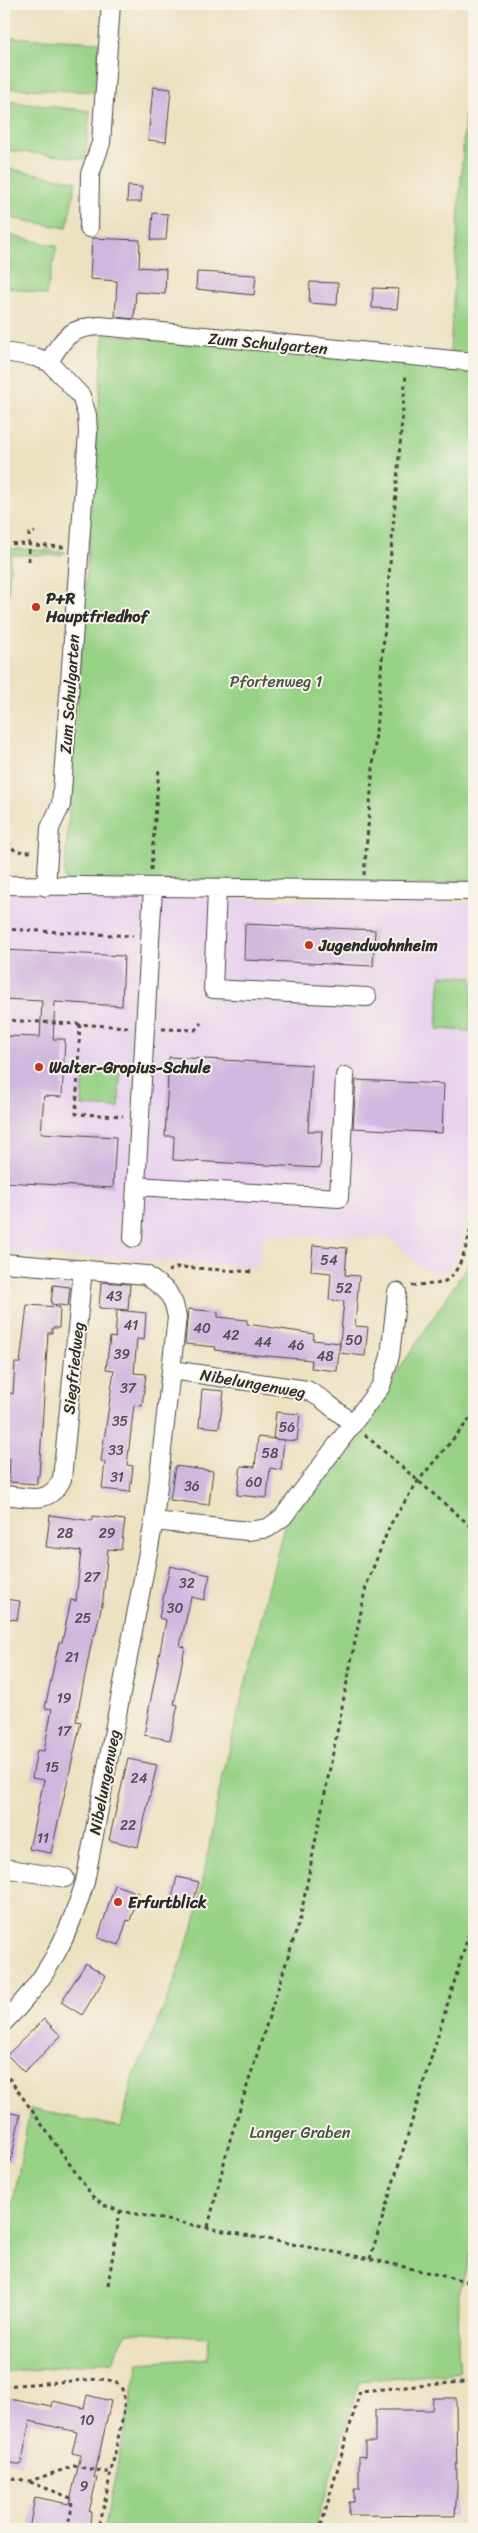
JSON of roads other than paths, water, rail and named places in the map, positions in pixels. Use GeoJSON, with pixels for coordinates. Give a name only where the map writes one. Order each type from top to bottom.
{"type":"FeatureCollection","features":[{"type":"Feature","properties":{"kind":"street"},"geometry":{"type":"LineString","coordinates":[[89,228],[90,174],[101,143],[111,4]]}},
{"type":"Feature","properties":{"kind":"street","name":"Zum Schulgarten"},"geometry":{"type":"LineString","coordinates":[[46,887],[50,828],[61,805],[88,433],[86,414],[81,396],[49,362],[70,332],[83,327],[474,362]]}},
{"type":"Feature","properties":{"kind":"street"},"geometry":{"type":"LineString","coordinates":[[4,352],[35,357],[49,362]]}},
{"type":"Feature","properties":{"kind":"street"},"geometry":{"type":"LineString","coordinates":[[4,886],[474,891]]}},
{"type":"Feature","properties":{"kind":"street"},"geometry":{"type":"LineString","coordinates":[[133,1238],[151,937],[152,889]]}},
{"type":"Feature","properties":{"kind":"street"},"geometry":{"type":"LineString","coordinates":[[217,889],[213,989],[367,997]]}},
{"type":"Feature","properties":{"kind":"street"},"geometry":{"type":"LineString","coordinates":[[136,1186],[339,1198],[345,1076]]}},
{"type":"Feature","properties":{"kind":"street"},"geometry":{"type":"LineString","coordinates":[[4,1263],[83,1269]]}},
{"type":"Feature","properties":{"kind":"street","name":"Nibelungenweg"},"geometry":{"type":"LineString","coordinates":[[4,2022],[33,1992],[65,1940],[79,1901],[90,1859],[154,1521],[172,1370],[177,1317],[174,1304],[167,1290],[156,1280],[138,1273],[83,1269]]}},
{"type":"Feature","properties":{"kind":"street","name":"Siegfriedweg"},"geometry":{"type":"LineString","coordinates":[[4,1496],[42,1498],[56,1492],[62,1480],[83,1269]]}},
{"type":"Feature","properties":{"kind":"street"},"geometry":{"type":"LineString","coordinates":[[154,1521],[248,1531],[268,1528],[283,1517],[381,1386],[390,1356],[397,1292]]}},
{"type":"Feature","properties":{"kind":"street","name":"Nibelungenweg"},"geometry":{"type":"LineString","coordinates":[[172,1370],[307,1390],[322,1399],[353,1424]]}},
{"type":"Feature","properties":{"kind":"street"},"geometry":{"type":"LineString","coordinates":[[4,1868],[65,1878]]}},
{"type":"Feature","properties":{"kind":"place","name":"P+R Hauptfriedhof"},"geometry":{"type":"Point","coordinates":[36,607]}},
{"type":"Feature","properties":{"kind":"place","name":"Jugendwohnheim"},"geometry":{"type":"Point","coordinates":[309,945]}},
{"type":"Feature","properties":{"kind":"place","name":"Walter-Gropius-Schule"},"geometry":{"type":"Point","coordinates":[39,1067]}},
{"type":"Feature","properties":{"kind":"place","name":"Erfurtblick"},"geometry":{"type":"Point","coordinates":[118,1902]}},
{"type":"Feature","properties":{"kind":"park label","name":"Pfortenweg 1"},"geometry":{"type":"Point","coordinates":[276,681]}},
{"type":"Feature","properties":{"kind":"park label","name":"Langer Graben"},"geometry":{"type":"Point","coordinates":[300,2132]}}]}
